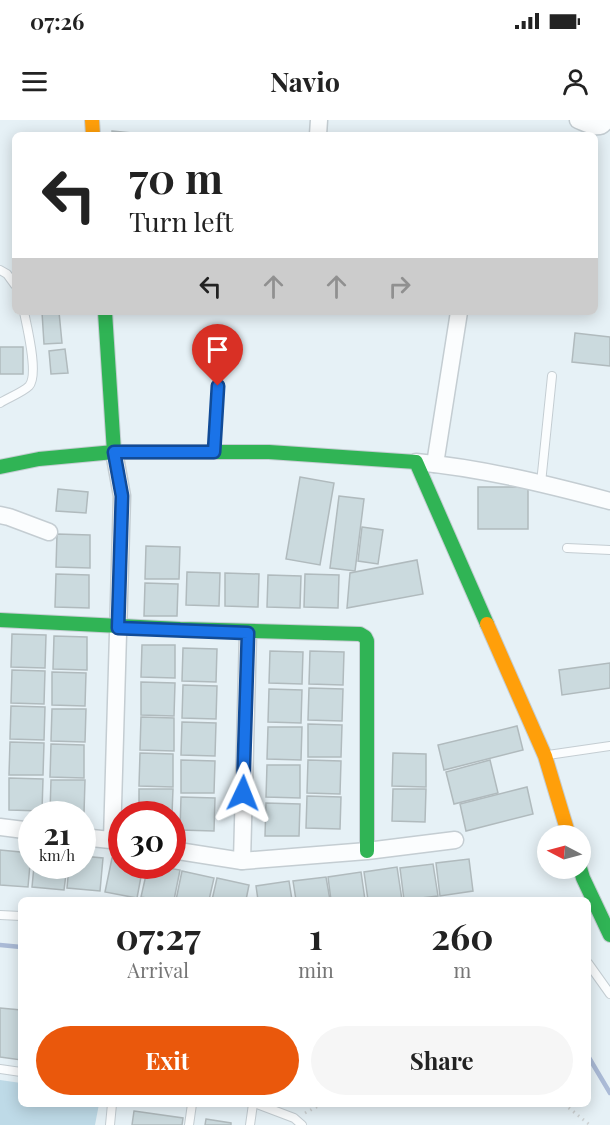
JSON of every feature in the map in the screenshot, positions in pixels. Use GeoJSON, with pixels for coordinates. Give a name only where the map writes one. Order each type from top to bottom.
{"type":"FeatureCollection","features":[{"type":"Feature","properties":{"kind":"street"},"geometry":{"type":"LineString","coordinates":[[578,120],[599,127],[605,124],[606,120]]}},
{"type":"Feature","properties":{"kind":"street"},"geometry":{"type":"LineString","coordinates":[[105,315],[114,452],[122,496],[118,628],[117,801]]}},
{"type":"Feature","properties":{"kind":"street"},"geometry":{"type":"LineString","coordinates":[[435,464],[459,315]]}},
{"type":"Feature","properties":{"kind":"street"},"geometry":{"type":"LineString","coordinates":[[0,467],[39,459],[114,452],[269,452],[435,464],[541,483],[610,501]]}},
{"type":"Feature","properties":{"kind":"street"},"geometry":{"type":"LineString","coordinates":[[416,462],[545,756],[566,825]]}},
{"type":"Feature","properties":{"kind":"street"},"geometry":{"type":"LineString","coordinates":[[0,514],[49,532]]}},
{"type":"Feature","properties":{"kind":"street"},"geometry":{"type":"LineString","coordinates":[[0,620],[118,628],[360,634],[365,637],[367,641],[367,850]]}},
{"type":"Feature","properties":{"kind":"street"},"geometry":{"type":"LineString","coordinates":[[242,861],[248,633]]}},
{"type":"Feature","properties":{"kind":"street"},"geometry":{"type":"LineString","coordinates":[[0,827],[18,829]]}},
{"type":"Feature","properties":{"kind":"street"},"geometry":{"type":"LineString","coordinates":[[186,852],[242,861],[455,840]]}},
{"type":"Feature","properties":{"kind":"street"},"geometry":{"type":"LineString","coordinates":[[582,879],[610,935]]}},
{"type":"Feature","properties":{"kind":"lane"},"geometry":{"type":"LineString","coordinates":[[0,270],[12,281]]}},
{"type":"Feature","properties":{"kind":"lane"},"geometry":{"type":"LineString","coordinates":[[0,403],[28,387],[33,379],[31,347],[25,315]]}},
{"type":"Feature","properties":{"kind":"lane"},"geometry":{"type":"LineString","coordinates":[[214,452],[220,342]]}},
{"type":"Feature","properties":{"kind":"lane"},"geometry":{"type":"LineString","coordinates":[[541,483],[552,376]]}},
{"type":"Feature","properties":{"kind":"lane"},"geometry":{"type":"LineString","coordinates":[[567,548],[610,550]]}},
{"type":"Feature","properties":{"kind":"lane"},"geometry":{"type":"LineString","coordinates":[[545,756],[610,746]]}},
{"type":"Feature","properties":{"kind":"lane"},"geometry":{"type":"LineString","coordinates":[[0,915],[18,916]]}},
{"type":"Feature","properties":{"kind":"lane"},"geometry":{"type":"LineString","coordinates":[[591,967],[610,994]]}},
{"type":"Feature","properties":{"kind":"lane"},"geometry":{"type":"LineString","coordinates":[[0,1069],[18,1072]]}},
{"type":"Feature","properties":{"kind":"lane"},"geometry":{"type":"LineString","coordinates":[[110,1125],[112,1107]]}},
{"type":"Feature","properties":{"kind":"lane"},"geometry":{"type":"LineString","coordinates":[[189,1125],[192,1107]]}},
{"type":"Feature","properties":{"kind":"lane"},"geometry":{"type":"LineString","coordinates":[[250,1125],[254,1107]]}},
{"type":"Feature","properties":{"kind":"lane"},"geometry":{"type":"LineString","coordinates":[[263,1107],[294,1118],[302,1125]]}},
{"type":"Feature","properties":{"kind":"path"},"geometry":{"type":"LineString","coordinates":[[294,1118],[316,1107]]}},
{"type":"Feature","properties":{"kind":"path"},"geometry":{"type":"LineString","coordinates":[[568,1107],[590,1125]]}},
{"type":"Feature","properties":{"kind":"shaded area"},"geometry":{"type":"Polygon","coordinates":[[[0,1080],[18,1083],[18,1107],[98,1107],[95,1125],[0,1125],[0,1080]]]}},
{"type":"Feature","properties":{"kind":"building"},"geometry":{"type":"Polygon","coordinates":[[[42,315],[59,315],[62,343],[44,344],[42,315]]]}},
{"type":"Feature","properties":{"kind":"building"},"geometry":{"type":"Polygon","coordinates":[[[575,333],[610,337],[610,366],[572,362],[575,333]]]}},
{"type":"Feature","properties":{"kind":"building"},"geometry":{"type":"Polygon","coordinates":[[[0,347],[23,347],[23,374],[0,374],[0,347]]]}},
{"type":"Feature","properties":{"kind":"building"},"geometry":{"type":"Polygon","coordinates":[[[65,349],[68,373],[51,374],[49,351],[65,349]]]}},
{"type":"Feature","properties":{"kind":"building"},"geometry":{"type":"Polygon","coordinates":[[[300,477],[334,483],[320,565],[286,559],[300,477]]]}},
{"type":"Feature","properties":{"kind":"building"},"geometry":{"type":"Polygon","coordinates":[[[478,487],[528,487],[528,529],[478,529],[478,487]]]}},
{"type":"Feature","properties":{"kind":"building"},"geometry":{"type":"Polygon","coordinates":[[[58,489],[88,492],[86,513],[56,511],[58,489]]]}},
{"type":"Feature","properties":{"kind":"building"},"geometry":{"type":"Polygon","coordinates":[[[339,496],[364,499],[355,571],[330,568],[339,496]]]}},
{"type":"Feature","properties":{"kind":"building"},"geometry":{"type":"Polygon","coordinates":[[[362,527],[383,530],[378,564],[358,561],[362,527]]]}},
{"type":"Feature","properties":{"kind":"building"},"geometry":{"type":"Polygon","coordinates":[[[57,534],[90,535],[90,568],[56,567],[57,534]]]}},
{"type":"Feature","properties":{"kind":"building"},"geometry":{"type":"Polygon","coordinates":[[[146,546],[180,547],[179,579],[145,579],[146,546]]]}},
{"type":"Feature","properties":{"kind":"building"},"geometry":{"type":"Polygon","coordinates":[[[417,560],[423,594],[347,608],[350,573],[417,560]]]}},
{"type":"Feature","properties":{"kind":"building"},"geometry":{"type":"Polygon","coordinates":[[[187,572],[220,573],[219,606],[186,605],[187,572]]]}},
{"type":"Feature","properties":{"kind":"building"},"geometry":{"type":"Polygon","coordinates":[[[225,573],[259,574],[258,607],[225,606],[225,573]]]}},
{"type":"Feature","properties":{"kind":"building"},"geometry":{"type":"Polygon","coordinates":[[[56,574],[89,575],[89,608],[55,607],[56,574]]]}},
{"type":"Feature","properties":{"kind":"building"},"geometry":{"type":"Polygon","coordinates":[[[305,574],[339,575],[338,608],[304,607],[305,574]]]}},
{"type":"Feature","properties":{"kind":"building"},"geometry":{"type":"Polygon","coordinates":[[[268,575],[301,576],[300,608],[267,607],[268,575]]]}},
{"type":"Feature","properties":{"kind":"building"},"geometry":{"type":"Polygon","coordinates":[[[145,583],[178,584],[177,616],[144,616],[145,583]]]}},
{"type":"Feature","properties":{"kind":"building"},"geometry":{"type":"Polygon","coordinates":[[[12,634],[46,635],[45,668],[11,667],[12,634]]]}},
{"type":"Feature","properties":{"kind":"building"},"geometry":{"type":"Polygon","coordinates":[[[54,636],[87,637],[87,670],[53,669],[54,636]]]}},
{"type":"Feature","properties":{"kind":"building"},"geometry":{"type":"Polygon","coordinates":[[[142,645],[175,645],[175,678],[141,677],[142,645]]]}},
{"type":"Feature","properties":{"kind":"building"},"geometry":{"type":"Polygon","coordinates":[[[183,648],[217,649],[216,682],[182,681],[183,648]]]}},
{"type":"Feature","properties":{"kind":"building"},"geometry":{"type":"Polygon","coordinates":[[[270,651],[303,652],[302,684],[269,683],[270,651]]]}},
{"type":"Feature","properties":{"kind":"building"},"geometry":{"type":"Polygon","coordinates":[[[310,651],[344,652],[343,685],[309,684],[310,651]]]}},
{"type":"Feature","properties":{"kind":"building"},"geometry":{"type":"Polygon","coordinates":[[[610,663],[610,688],[562,695],[559,670],[610,663]]]}},
{"type":"Feature","properties":{"kind":"building"},"geometry":{"type":"Polygon","coordinates":[[[12,670],[45,671],[44,704],[11,703],[12,670]]]}},
{"type":"Feature","properties":{"kind":"building"},"geometry":{"type":"Polygon","coordinates":[[[52,672],[86,673],[85,706],[52,705],[52,672]]]}},
{"type":"Feature","properties":{"kind":"building"},"geometry":{"type":"Polygon","coordinates":[[[141,682],[175,683],[174,716],[141,715],[141,682]]]}},
{"type":"Feature","properties":{"kind":"building"},"geometry":{"type":"Polygon","coordinates":[[[183,685],[217,686],[216,719],[182,718],[183,685]]]}},
{"type":"Feature","properties":{"kind":"building"},"geometry":{"type":"Polygon","coordinates":[[[309,688],[343,689],[342,721],[308,720],[309,688]]]}},
{"type":"Feature","properties":{"kind":"building"},"geometry":{"type":"Polygon","coordinates":[[[269,689],[302,690],[301,723],[268,722],[269,689]]]}},
{"type":"Feature","properties":{"kind":"building"},"geometry":{"type":"Polygon","coordinates":[[[11,706],[45,707],[44,740],[10,739],[11,706]]]}},
{"type":"Feature","properties":{"kind":"building"},"geometry":{"type":"Polygon","coordinates":[[[52,709],[86,709],[85,742],[51,741],[52,709]]]}},
{"type":"Feature","properties":{"kind":"building"},"geometry":{"type":"Polygon","coordinates":[[[141,717],[174,718],[174,751],[140,750],[141,717]]]}},
{"type":"Feature","properties":{"kind":"building"},"geometry":{"type":"Polygon","coordinates":[[[182,722],[216,723],[215,756],[181,755],[182,722]]]}},
{"type":"Feature","properties":{"kind":"building"},"geometry":{"type":"Polygon","coordinates":[[[308,724],[342,725],[341,757],[308,757],[308,724]]]}},
{"type":"Feature","properties":{"kind":"building"},"geometry":{"type":"Polygon","coordinates":[[[517,726],[523,750],[444,770],[438,745],[517,726]]]}},
{"type":"Feature","properties":{"kind":"building"},"geometry":{"type":"Polygon","coordinates":[[[268,727],[302,727],[301,760],[267,759],[268,727]]]}},
{"type":"Feature","properties":{"kind":"building"},"geometry":{"type":"Polygon","coordinates":[[[10,742],[44,743],[43,775],[9,775],[10,742]]]}},
{"type":"Feature","properties":{"kind":"building"},"geometry":{"type":"Polygon","coordinates":[[[51,744],[84,745],[84,778],[50,777],[51,744]]]}},
{"type":"Feature","properties":{"kind":"building"},"geometry":{"type":"Polygon","coordinates":[[[140,753],[173,754],[173,787],[139,786],[140,753]]]}},
{"type":"Feature","properties":{"kind":"building"},"geometry":{"type":"Polygon","coordinates":[[[393,753],[426,754],[426,787],[392,786],[393,753]]]}},
{"type":"Feature","properties":{"kind":"building"},"geometry":{"type":"Polygon","coordinates":[[[181,760],[215,761],[214,793],[181,793],[181,760]]]}},
{"type":"Feature","properties":{"kind":"building"},"geometry":{"type":"Polygon","coordinates":[[[308,760],[341,761],[340,794],[307,793],[308,760]]]}},
{"type":"Feature","properties":{"kind":"building"},"geometry":{"type":"Polygon","coordinates":[[[490,760],[498,793],[454,804],[446,772],[490,760]]]}},
{"type":"Feature","properties":{"kind":"building"},"geometry":{"type":"Polygon","coordinates":[[[267,765],[300,765],[300,798],[266,797],[267,765]]]}},
{"type":"Feature","properties":{"kind":"building"},"geometry":{"type":"Polygon","coordinates":[[[9,778],[43,779],[42,801],[18,801],[18,810],[9,810],[9,778]]]}},
{"type":"Feature","properties":{"kind":"building"},"geometry":{"type":"Polygon","coordinates":[[[51,780],[85,780],[84,801],[50,801],[51,780]]]}},
{"type":"Feature","properties":{"kind":"building"},"geometry":{"type":"Polygon","coordinates":[[[527,787],[533,814],[466,831],[460,804],[527,787]]]}},
{"type":"Feature","properties":{"kind":"building"},"geometry":{"type":"Polygon","coordinates":[[[139,789],[173,789],[173,801],[139,801],[139,789]]]}},
{"type":"Feature","properties":{"kind":"building"},"geometry":{"type":"Polygon","coordinates":[[[393,789],[426,789],[425,822],[392,821],[393,789]]]}},
{"type":"Feature","properties":{"kind":"building"},"geometry":{"type":"Polygon","coordinates":[[[307,796],[341,797],[340,829],[306,828],[307,796]]]}},
{"type":"Feature","properties":{"kind":"building"},"geometry":{"type":"Polygon","coordinates":[[[181,797],[215,798],[214,831],[186,830],[186,801],[181,801],[181,797]]]}},
{"type":"Feature","properties":{"kind":"building"},"geometry":{"type":"Polygon","coordinates":[[[266,803],[300,804],[299,836],[265,836],[266,803]]]}},
{"type":"Feature","properties":{"kind":"building"},"geometry":{"type":"Polygon","coordinates":[[[0,850],[18,852],[18,879],[29,879],[28,887],[0,885],[0,850]]]}},
{"type":"Feature","properties":{"kind":"building"},"geometry":{"type":"Polygon","coordinates":[[[96,857],[103,858],[100,891],[67,888],[68,879],[96,879],[96,857]]]}},
{"type":"Feature","properties":{"kind":"building"},"geometry":{"type":"Polygon","coordinates":[[[469,859],[473,891],[440,896],[436,863],[469,859]]]}},
{"type":"Feature","properties":{"kind":"building"},"geometry":{"type":"Polygon","coordinates":[[[433,864],[438,896],[404,897],[400,868],[433,864]]]}},
{"type":"Feature","properties":{"kind":"building"},"geometry":{"type":"Polygon","coordinates":[[[397,867],[402,897],[368,897],[364,872],[397,867]]]}},
{"type":"Feature","properties":{"kind":"building"},"geometry":{"type":"Polygon","coordinates":[[[186,872],[214,878],[210,897],[177,897],[180,879],[186,879],[186,872]]]}},
{"type":"Feature","properties":{"kind":"building"},"geometry":{"type":"Polygon","coordinates":[[[361,872],[365,897],[331,897],[328,877],[361,872]]]}},
{"type":"Feature","properties":{"kind":"building"},"geometry":{"type":"Polygon","coordinates":[[[108,877],[141,879],[137,897],[105,892],[108,877]]]}},
{"type":"Feature","properties":{"kind":"building"},"geometry":{"type":"Polygon","coordinates":[[[326,877],[329,897],[296,897],[293,881],[326,877]]]}},
{"type":"Feature","properties":{"kind":"building"},"geometry":{"type":"Polygon","coordinates":[[[217,878],[249,885],[247,897],[213,897],[217,878]]]}},
{"type":"Feature","properties":{"kind":"building"},"geometry":{"type":"Polygon","coordinates":[[[33,879],[65,879],[64,890],[32,887],[33,879]]]}},
{"type":"Feature","properties":{"kind":"building"},"geometry":{"type":"Polygon","coordinates":[[[145,879],[178,879],[175,897],[141,897],[145,879]]]}},
{"type":"Feature","properties":{"kind":"building"},"geometry":{"type":"Polygon","coordinates":[[[289,881],[292,897],[258,897],[256,886],[289,881]]]}},
{"type":"Feature","properties":{"kind":"building"},"geometry":{"type":"Polygon","coordinates":[[[0,1008],[18,1010],[18,1060],[0,1057],[0,1008]]]}},
{"type":"Feature","properties":{"kind":"building"},"geometry":{"type":"Polygon","coordinates":[[[134,1111],[183,1118],[182,1125],[132,1125],[134,1111]]]}},
{"type":"Feature","properties":{"kind":"building"},"geometry":{"type":"Polygon","coordinates":[[[206,1119],[231,1123],[231,1125],[205,1125],[206,1119]]]}},
{"type":"Feature","properties":{"kind":"waterway"},"geometry":{"type":"LineString","coordinates":[[0,945],[18,947]]}},
{"type":"Feature","properties":{"kind":"waterway"},"geometry":{"type":"LineString","coordinates":[[591,1061],[610,1093]]}},
{"type":"Feature","properties":{"kind":"traffic: fast"},"geometry":{"type":"LineString","coordinates":[[105,315],[114,452]]}},
{"type":"Feature","properties":{"kind":"traffic: fast"},"geometry":{"type":"LineString","coordinates":[[0,467],[39,459],[114,452],[269,452],[416,462],[487,624]]}},
{"type":"Feature","properties":{"kind":"traffic: fast"},"geometry":{"type":"LineString","coordinates":[[0,620],[180,629],[360,634],[365,637],[367,641],[367,851]]}},
{"type":"Feature","properties":{"kind":"traffic: fast"},"geometry":{"type":"LineString","coordinates":[[583,879],[610,935]]}},
{"type":"Feature","properties":{"kind":"traffic: slow"},"geometry":{"type":"LineString","coordinates":[[92,120],[93,132]]}},
{"type":"Feature","properties":{"kind":"traffic: slow"},"geometry":{"type":"LineString","coordinates":[[487,624],[545,756],[566,825]]}},
{"type":"Feature","properties":{"kind":"route"},"geometry":{"type":"LineString","coordinates":[[218,386],[214,452],[114,452],[122,496],[118,628],[248,633],[243,793]]}}]}
